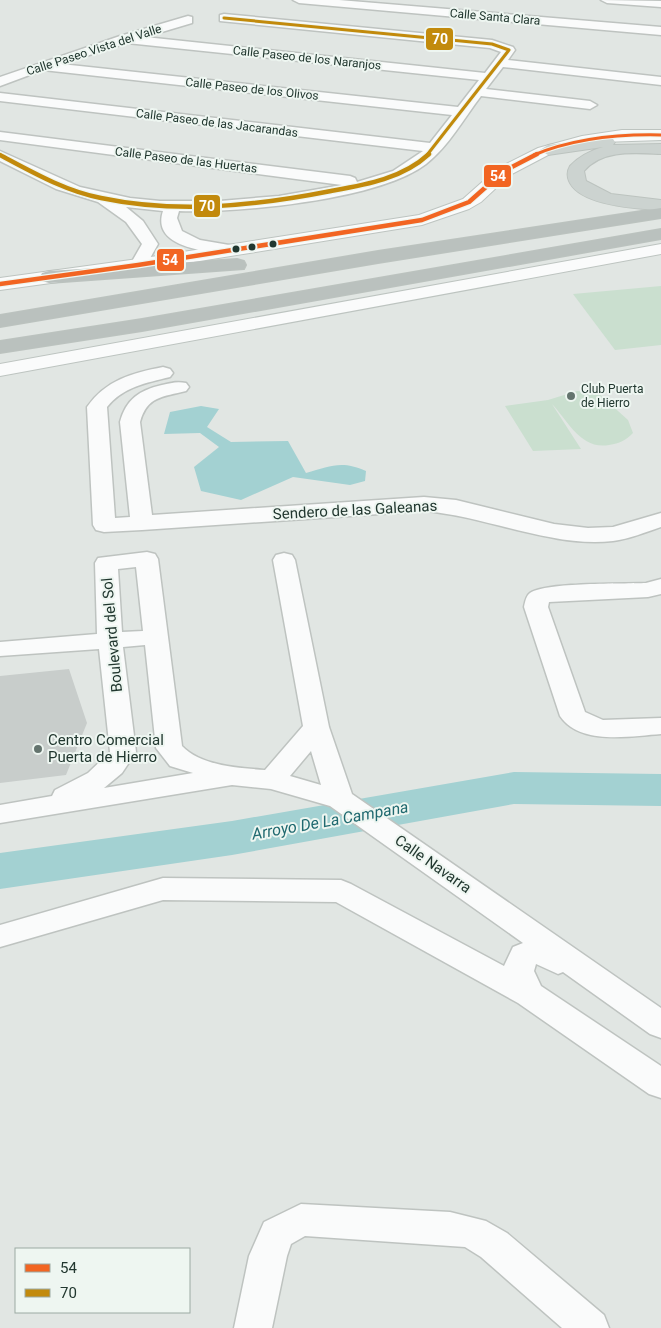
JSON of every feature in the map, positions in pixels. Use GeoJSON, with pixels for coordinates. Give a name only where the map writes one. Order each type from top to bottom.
{"type":"FeatureCollection","features":[{"type":"Feature","properties":{"kind":"highway"},"geometry":{"type":"LineString","coordinates":[[0,321],[378,256],[661,213]]}},
{"type":"Feature","properties":{"kind":"highway"},"geometry":{"type":"LineString","coordinates":[[0,352],[142,325],[661,234]]}},
{"type":"Feature","properties":{"kind":"highway"},"geometry":{"type":"LineString","coordinates":[[533,273],[661,242]]}},
{"type":"Feature","properties":{"kind":"highway"},"geometry":{"type":"LineString","coordinates":[[49,277],[378,256]]}},
{"type":"Feature","properties":{"kind":"highway"},"geometry":{"type":"LineString","coordinates":[[0,347],[142,325]]}},
{"type":"Feature","properties":{"kind":"main road"},"geometry":{"type":"LineString","coordinates":[[0,284],[138,265],[392,225],[445,213],[474,199],[508,169],[548,150],[606,137],[661,135]]}},
{"type":"Feature","properties":{"kind":"main road"},"geometry":{"type":"LineString","coordinates":[[548,150],[603,142],[661,141]]}},
{"type":"Feature","properties":{"kind":"main road"},"geometry":{"type":"LineString","coordinates":[[661,149],[616,150],[587,158],[576,170],[576,178],[580,186],[592,192],[626,202],[661,205]]}},
{"type":"Feature","properties":{"kind":"main road"},"geometry":{"type":"LineString","coordinates":[[0,370],[661,249]]}},
{"type":"Feature","properties":{"kind":"main road"},"geometry":{"type":"LineString","coordinates":[[0,362],[207,332]]}},
{"type":"Feature","properties":{"kind":"street","name":"Calle Santa Clara"},"geometry":{"type":"LineString","coordinates":[[299,0],[661,31]]}},
{"type":"Feature","properties":{"kind":"street"},"geometry":{"type":"LineString","coordinates":[[607,0],[661,4]]}},
{"type":"Feature","properties":{"kind":"street"},"geometry":{"type":"LineString","coordinates":[[0,155],[66,188],[133,208],[173,205],[241,205],[309,196],[373,184],[399,174],[417,164],[434,148],[509,50],[504,46],[224,18]]}},
{"type":"Feature","properties":{"kind":"street","name":"Calle Paseo Vista del Valle"},"geometry":{"type":"LineString","coordinates":[[0,82],[42,66],[188,20]]}},
{"type":"Feature","properties":{"kind":"street","name":"Calle Paseo de los Naranjos"},"geometry":{"type":"LineString","coordinates":[[124,39],[489,77]]}},
{"type":"Feature","properties":{"kind":"street"},"geometry":{"type":"LineString","coordinates":[[498,63],[661,81]]}},
{"type":"Feature","properties":{"kind":"street","name":"Calle Paseo de los Olivos"},"geometry":{"type":"LineString","coordinates":[[42,66],[462,112]]}},
{"type":"Feature","properties":{"kind":"street"},"geometry":{"type":"LineString","coordinates":[[478,92],[590,105]]}},
{"type":"Feature","properties":{"kind":"street","name":"Calle Paseo de las Jacarandas"},"geometry":{"type":"LineString","coordinates":[[0,97],[434,148]]}},
{"type":"Feature","properties":{"kind":"street","name":"Calle Paseo de las Huertas"},"geometry":{"type":"LineString","coordinates":[[0,136],[373,184]]}},
{"type":"Feature","properties":{"kind":"street"},"geometry":{"type":"LineString","coordinates":[[173,205],[167,222],[170,231],[180,238],[193,243],[229,250]]}},
{"type":"Feature","properties":{"kind":"street"},"geometry":{"type":"LineString","coordinates":[[133,208],[150,244],[138,265]]}},
{"type":"Feature","properties":{"kind":"street"},"geometry":{"type":"LineString","coordinates":[[146,235],[170,231]]}},
{"type":"Feature","properties":{"kind":"street","name":"Sendero de las Galeanas"},"geometry":{"type":"LineString","coordinates":[[163,373],[136,378],[117,387],[104,397],[97,407],[104,525],[424,504],[456,507],[554,531],[588,535],[614,534],[661,520]]}},
{"type":"Feature","properties":{"kind":"street"},"geometry":{"type":"LineString","coordinates":[[142,523],[130,422],[132,409],[142,398],[158,391],[179,387]]}},
{"type":"Feature","properties":{"kind":"street","name":"Boulevard del Sol"},"geometry":{"type":"LineString","coordinates":[[37,808],[90,785],[118,761],[123,752],[110,640],[106,564],[146,559],[169,748],[180,760],[232,776]]}},
{"type":"Feature","properties":{"kind":"street"},"geometry":{"type":"LineString","coordinates":[[284,560],[316,727],[355,809]]}},
{"type":"Feature","properties":{"kind":"street"},"geometry":{"type":"LineString","coordinates":[[661,586],[648,590],[550,594],[538,598],[536,608],[573,716],[582,724],[598,728],[661,726]]}},
{"type":"Feature","properties":{"kind":"street"},"geometry":{"type":"LineString","coordinates":[[0,649],[156,637]]}},
{"type":"Feature","properties":{"kind":"street"},"geometry":{"type":"LineString","coordinates":[[272,780],[316,727]]}},
{"type":"Feature","properties":{"kind":"street","name":"Calle Navarra"},"geometry":{"type":"LineString","coordinates":[[0,814],[232,776],[272,780],[355,809],[661,1025]]}},
{"type":"Feature","properties":{"kind":"street"},"geometry":{"type":"LineString","coordinates":[[0,936],[163,889],[340,891],[529,994],[661,1084]]}},
{"type":"Feature","properties":{"kind":"street"},"geometry":{"type":"LineString","coordinates":[[529,994],[518,971],[524,955],[531,952],[552,958],[605,995],[627,1001]]}},
{"type":"Feature","properties":{"kind":"street"},"geometry":{"type":"LineString","coordinates":[[252,1328],[268,1256],[277,1233],[301,1220],[450,1228],[473,1232],[494,1245],[590,1328]]}},
{"type":"Feature","properties":{"kind":"green space"},"geometry":{"type":"Polygon","coordinates":[[[661,286],[661,345],[615,350],[573,294],[661,286]]]}},
{"type":"Feature","properties":{"kind":"green space"},"geometry":{"type":"Polygon","coordinates":[[[577,391],[598,393],[628,420],[633,433],[625,440],[609,445],[591,443],[576,433],[552,404],[581,449],[533,451],[505,406],[548,400],[577,391]]]}},
{"type":"Feature","properties":{"kind":"water"},"geometry":{"type":"Polygon","coordinates":[[[201,406],[219,409],[207,427],[231,442],[288,441],[306,473],[322,468],[343,465],[366,471],[365,481],[350,485],[293,477],[241,500],[201,491],[194,467],[219,447],[200,433],[164,434],[170,412],[201,406]]]}},
{"type":"Feature","properties":{"kind":"building","name":"Centro Comercial Puerta de Hierro"},"geometry":{"type":"Polygon","coordinates":[[[69,669],[87,723],[66,775],[0,783],[0,676],[69,669]]]}},
{"type":"Feature","properties":{"kind":"waterway","name":"Arroyo De La Campana"},"geometry":{"type":"LineString","coordinates":[[0,871],[232,838],[514,788],[661,790]]}},
{"type":"Feature","properties":{"kind":"transit line","name":"70"},"geometry":{"type":"LineString","coordinates":[[0,155],[75,191],[101,198],[160,206],[190,207],[249,204],[309,196],[358,186],[398,174],[407,170],[426,156],[440,141],[509,50],[492,44],[224,18]]}},
{"type":"Feature","properties":{"kind":"transit line","name":"54"},"geometry":{"type":"LineString","coordinates":[[0,284],[138,265],[422,220],[463,206],[475,198],[504,171],[544,151],[582,140],[602,137],[642,134],[661,135]]}},
{"type":"Feature","properties":{"kind":"place","name":"Club Puerta de Hierro"},"geometry":{"type":"Point","coordinates":[571,396]}},
{"type":"Feature","properties":{"kind":"place","name":"Centro Comercial Puerta de Hierro"},"geometry":{"type":"Point","coordinates":[38,749]}}]}
